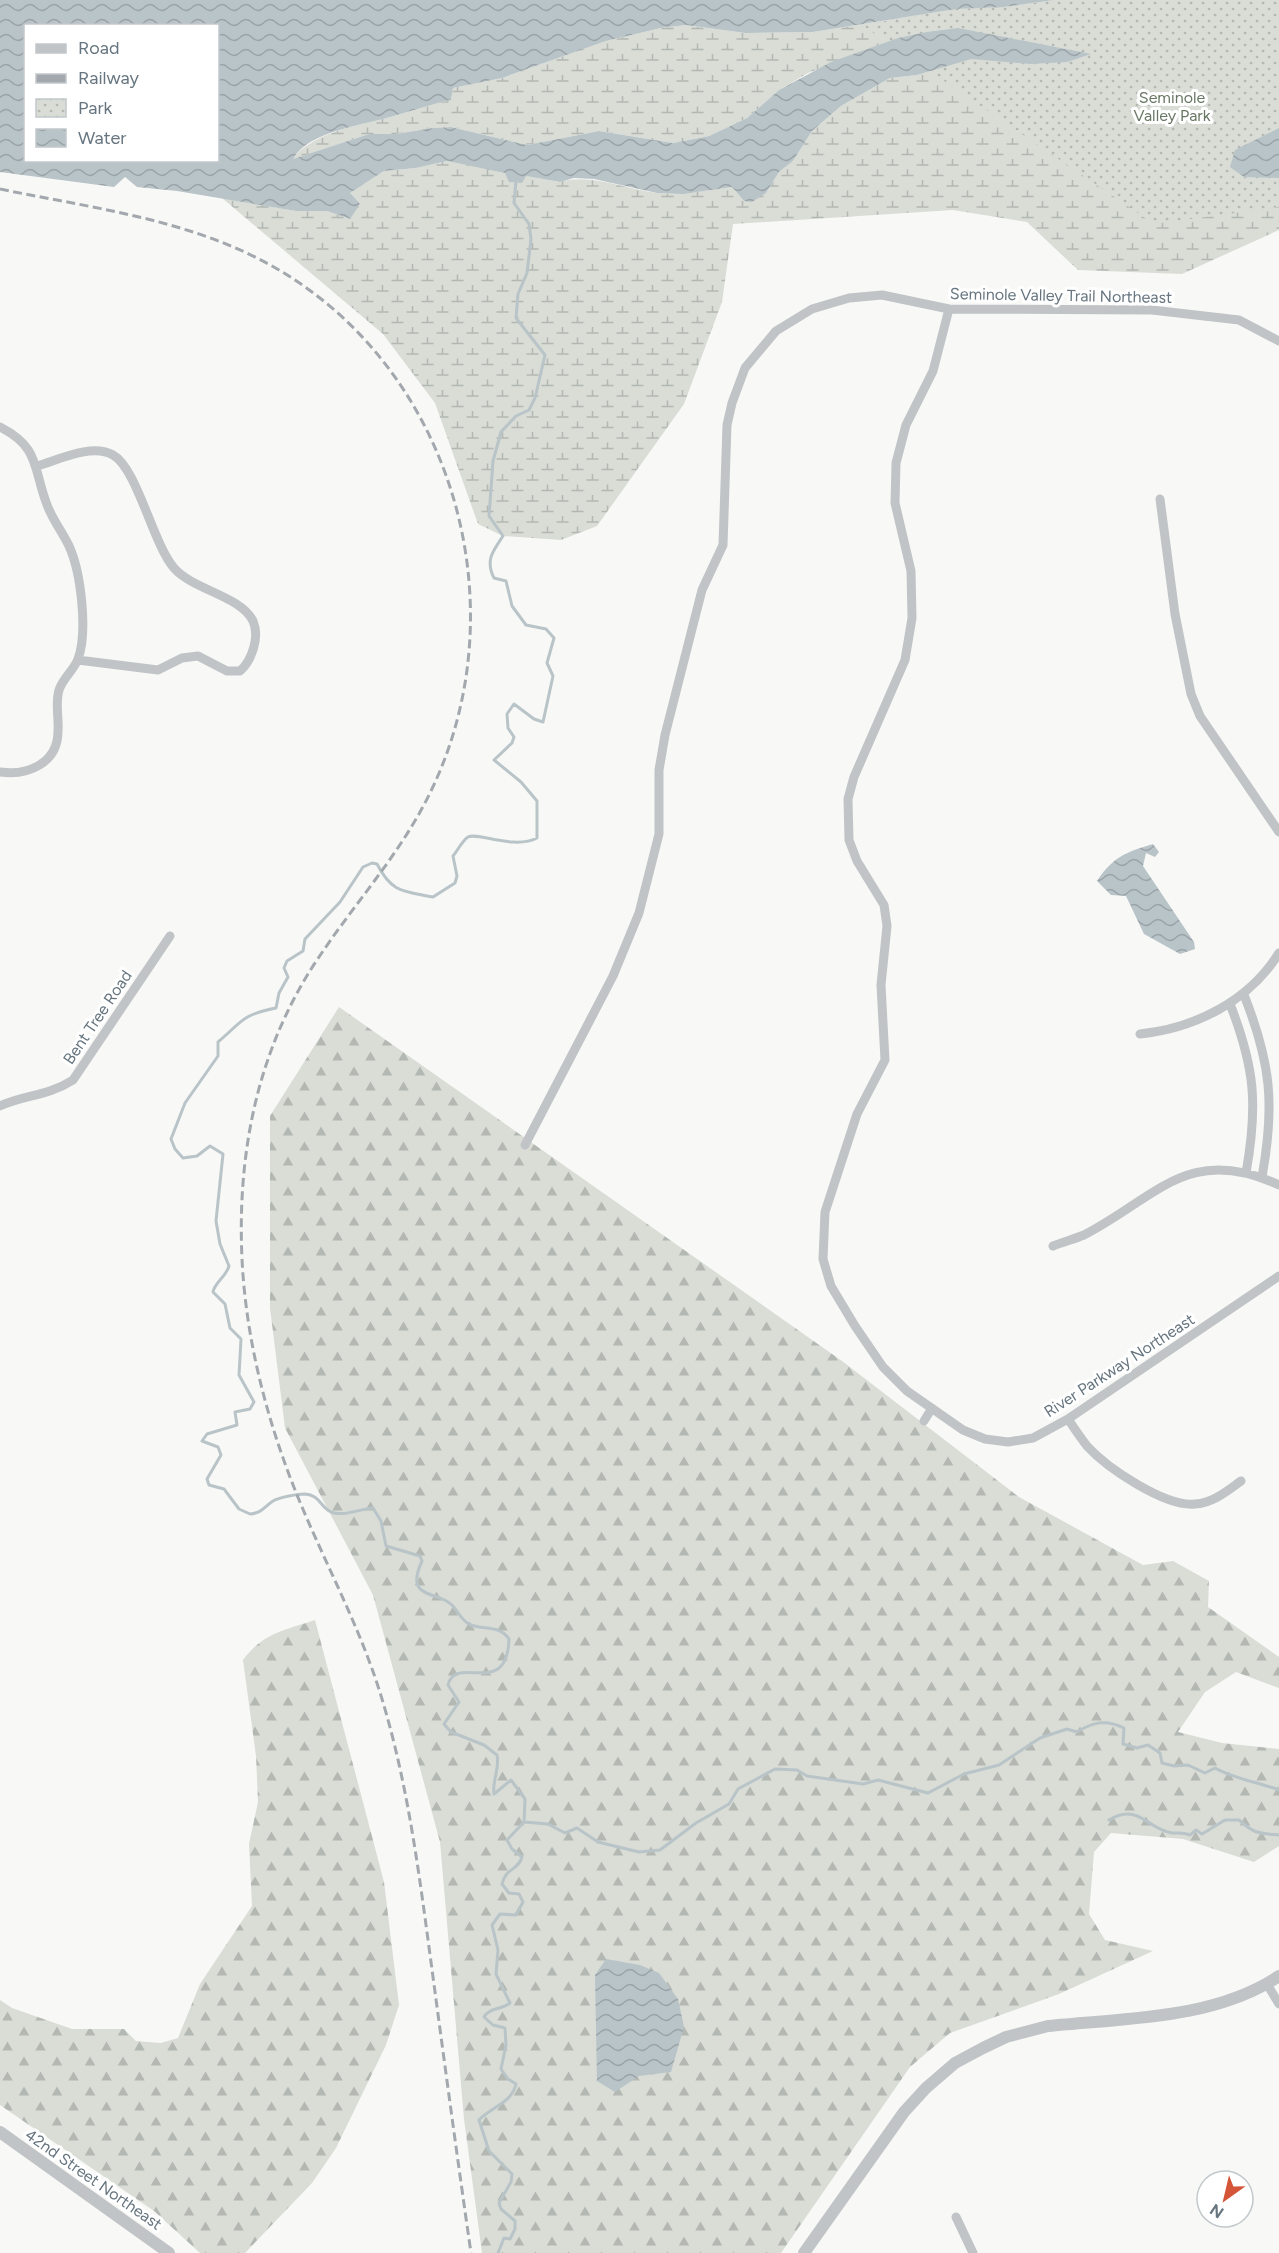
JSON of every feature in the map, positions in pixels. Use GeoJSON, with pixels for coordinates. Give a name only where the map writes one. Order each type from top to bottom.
{"type":"FeatureCollection","features":[{"type":"Feature","properties":{"kind":"street","name":"Seminole Valley Trail Northeast"},"geometry":{"type":"LineString","coordinates":[[525,1145],[614,976],[639,913],[659,834],[659,770],[665,735],[702,590],[723,545],[727,425],[732,403],[746,368],[776,331],[812,309],[849,298],[882,295],[950,309],[1152,310],[1239,320],[1279,341]]}},
{"type":"Feature","properties":{"kind":"street","name":"River Parkway Northeast"},"geometry":{"type":"LineString","coordinates":[[950,309],[933,372],[906,424],[896,463],[895,503],[910,571],[912,618],[905,660],[854,777],[848,799],[849,840],[857,861],[884,905],[887,926],[881,985],[885,1060],[857,1114],[825,1212],[823,1259],[831,1286],[883,1367],[907,1391],[963,1430],[986,1439],[1008,1442],[1032,1438],[1068,1419],[1279,1276]]}},
{"type":"Feature","properties":{"kind":"street"},"geometry":{"type":"LineString","coordinates":[[0,427],[25,446],[37,466],[45,500],[71,549],[82,592],[78,660],[59,690],[56,705],[58,732],[56,746],[50,757],[30,771],[13,774],[0,772]]}},
{"type":"Feature","properties":{"kind":"street"},"geometry":{"type":"LineString","coordinates":[[37,466],[93,450],[113,455],[128,472],[173,567],[191,582],[245,610],[254,622],[254,645],[249,663],[240,671],[227,671],[198,656],[182,658],[158,670],[78,660]]}},
{"type":"Feature","properties":{"kind":"street"},"geometry":{"type":"LineString","coordinates":[[1160,499],[1174,614],[1191,694],[1200,716],[1279,831]]}},
{"type":"Feature","properties":{"kind":"street","name":"Bent Tree Road"},"geometry":{"type":"LineString","coordinates":[[0,1106],[48,1094],[73,1080],[170,936]]}},
{"type":"Feature","properties":{"kind":"street"},"geometry":{"type":"LineString","coordinates":[[1140,1034],[1171,1031],[1230,1004],[1258,982],[1279,952]]}},
{"type":"Feature","properties":{"kind":"street"},"geometry":{"type":"LineString","coordinates":[[1244,995],[1262,1047],[1269,1087],[1271,1116],[1262,1177]]}},
{"type":"Feature","properties":{"kind":"street"},"geometry":{"type":"LineString","coordinates":[[1230,1004],[1249,1059],[1254,1089],[1255,1114],[1246,1173]]}},
{"type":"Feature","properties":{"kind":"street"},"geometry":{"type":"LineString","coordinates":[[1053,1246],[1083,1235],[1152,1190],[1176,1179],[1220,1170],[1262,1177],[1279,1185]]}},
{"type":"Feature","properties":{"kind":"street"},"geometry":{"type":"LineString","coordinates":[[924,1421],[932,1408]]}},
{"type":"Feature","properties":{"kind":"street"},"geometry":{"type":"LineString","coordinates":[[1068,1419],[1087,1446],[1100,1458],[1159,1498],[1180,1504],[1197,1504],[1214,1499],[1241,1481]]}},
{"type":"Feature","properties":{"kind":"street"},"geometry":{"type":"LineString","coordinates":[[804,2253],[904,2112],[926,2088],[955,2063],[1006,2037],[1048,2026],[1185,2011],[1224,2002],[1267,1984],[1279,1976]]}},
{"type":"Feature","properties":{"kind":"street"},"geometry":{"type":"LineString","coordinates":[[1267,1984],[1279,2004]]}},
{"type":"Feature","properties":{"kind":"street","name":"42nd Street Northeast"},"geometry":{"type":"LineString","coordinates":[[0,2132],[169,2253]]}},
{"type":"Feature","properties":{"kind":"street"},"geometry":{"type":"LineString","coordinates":[[956,2217],[973,2253]]}},
{"type":"Feature","properties":{"kind":"green space"},"geometry":{"type":"Polygon","coordinates":[[[1054,0],[1279,0],[1279,230],[1182,274],[1078,270],[1027,222],[953,210],[733,224],[722,302],[684,404],[597,526],[561,540],[503,536],[478,524],[435,403],[383,334],[222,198],[296,211],[327,211],[350,219],[350,193],[384,171],[416,168],[447,161],[559,182],[596,180],[657,193],[685,193],[732,187],[744,201],[766,193],[779,172],[793,161],[812,131],[841,106],[890,78],[917,75],[971,59],[898,38],[808,73],[779,90],[747,118],[709,136],[673,143],[599,131],[527,145],[451,127],[396,134],[369,134],[291,160],[313,141],[326,135],[451,100],[453,88],[502,78],[606,41],[661,28],[686,25],[745,33],[813,32],[956,9],[1004,7],[1054,0]]]}},
{"type":"Feature","properties":{"kind":"green space","name":"Seminole Valley Park"},"geometry":{"type":"Polygon","coordinates":[[[1054,0],[1279,0],[1279,207],[1154,224],[862,25],[956,9],[1004,7],[1054,0]]]}},
{"type":"Feature","properties":{"kind":"green space"},"geometry":{"type":"Polygon","coordinates":[[[339,1007],[842,1361],[1019,1497],[1143,1565],[1173,1561],[1209,1581],[1208,1607],[1279,1657],[1279,1688],[1236,1672],[1205,1692],[1178,1732],[1222,1743],[1279,1749],[1279,1846],[1254,1862],[1183,1839],[1111,1833],[1094,1852],[1089,1914],[1105,1940],[1153,1951],[1059,1994],[950,2033],[910,2067],[781,2253],[482,2253],[464,2119],[440,1842],[373,1595],[285,1428],[270,1308],[270,1116],[339,1007]]]}},
{"type":"Feature","properties":{"kind":"green space"},"geometry":{"type":"Polygon","coordinates":[[[315,1620],[384,1882],[399,2005],[386,2045],[336,2148],[312,2183],[245,2253],[200,2253],[154,2211],[0,2105],[0,2000],[12,2008],[72,2029],[124,2029],[136,2041],[161,2043],[178,2038],[200,1984],[252,1906],[249,1844],[258,1802],[256,1756],[243,1660],[267,1638],[315,1620]]]}},
{"type":"Feature","properties":{"kind":"water"},"geometry":{"type":"Polygon","coordinates":[[[0,0],[1054,0],[1004,7],[956,9],[813,32],[745,33],[686,25],[661,28],[606,41],[502,78],[453,88],[451,100],[325,135],[301,149],[293,159],[369,134],[396,134],[432,128],[451,127],[527,145],[599,131],[673,143],[709,136],[747,118],[779,90],[831,62],[898,38],[927,32],[958,28],[1091,54],[1067,62],[1030,64],[971,59],[917,75],[890,78],[841,106],[812,131],[793,161],[779,172],[766,193],[752,202],[744,201],[732,187],[683,194],[657,193],[594,179],[574,178],[560,182],[526,176],[522,183],[509,182],[505,173],[447,161],[416,168],[384,171],[350,193],[360,204],[350,219],[327,211],[296,211],[177,191],[137,187],[125,177],[114,187],[0,172],[0,0]]]}},
{"type":"Feature","properties":{"kind":"water"},"geometry":{"type":"Polygon","coordinates":[[[1279,128],[1279,178],[1244,177],[1230,167],[1235,150],[1279,128]]]}},
{"type":"Feature","properties":{"kind":"water"},"geometry":{"type":"Polygon","coordinates":[[[1153,844],[1159,852],[1155,857],[1146,853],[1143,866],[1194,942],[1195,949],[1180,954],[1144,934],[1126,896],[1111,895],[1097,881],[1121,856],[1153,844]]]}},
{"type":"Feature","properties":{"kind":"water"},"geometry":{"type":"Polygon","coordinates":[[[606,1959],[640,1965],[659,1973],[678,1999],[684,2027],[671,2072],[639,2076],[615,2092],[597,2081],[595,1975],[606,1959]]]}},
{"type":"Feature","properties":{"kind":"waterway"},"geometry":{"type":"LineString","coordinates":[[498,2253],[504,2238],[510,2239],[515,2229],[515,2221],[501,2209],[499,2203],[511,2182],[512,2174],[489,2151],[479,2120],[506,2100],[516,2084],[508,2079],[501,2069],[506,2045],[505,2028],[493,2025],[484,2017],[489,2012],[510,2003],[496,1974],[498,1950],[492,1925],[500,1914],[516,1915],[523,1902],[519,1894],[509,1893],[502,1884],[506,1875],[518,1865],[522,1857],[512,1849],[507,1840],[524,1822],[525,1799],[511,1780],[494,1794],[497,1755],[484,1745],[451,1732],[444,1724],[459,1702],[448,1685],[453,1676],[461,1673],[491,1672],[500,1667],[506,1657],[509,1639],[496,1630],[468,1623],[462,1619],[452,1605],[419,1588],[417,1573],[422,1561],[420,1556],[386,1546],[381,1521],[373,1508],[336,1513],[327,1510],[314,1497],[302,1494],[273,1501],[260,1511],[250,1514],[239,1509],[224,1489],[209,1485],[207,1479],[221,1455],[218,1447],[202,1441],[207,1434],[237,1425],[235,1412],[250,1409],[254,1402],[239,1375],[241,1339],[230,1328],[225,1304],[213,1292],[229,1266],[220,1244],[216,1221],[223,1154],[210,1146],[197,1156],[183,1158],[175,1149],[171,1139],[185,1103],[218,1056],[218,1042],[249,1016],[276,1008],[279,993],[288,977],[284,968],[287,961],[303,951],[305,939],[340,902],[363,867],[372,863],[377,864],[393,886],[433,897],[455,883],[457,876],[453,856],[468,837],[508,842],[537,838],[537,801],[521,782],[494,760],[512,743],[514,737],[508,728],[507,714],[514,704],[534,719],[543,722],[553,676],[547,663],[554,638],[546,629],[526,625],[512,606],[506,581],[494,578],[490,566],[493,551],[503,536],[489,516],[493,461],[501,432],[516,416],[529,410],[535,398],[545,355],[516,318],[518,294],[527,273],[531,239],[529,224],[514,203],[516,181]]}},
{"type":"Feature","properties":{"kind":"waterway"},"geometry":{"type":"LineString","coordinates":[[524,1822],[548,1824],[565,1833],[577,1828],[598,1842],[639,1852],[660,1850],[696,1823],[729,1804],[738,1789],[775,1769],[797,1770],[807,1776],[863,1784],[878,1780],[928,1793],[964,1774],[999,1765],[1040,1738],[1067,1729],[1077,1732],[1100,1723],[1111,1723],[1124,1728],[1123,1744],[1137,1748],[1148,1745],[1160,1753],[1162,1763],[1174,1766],[1188,1765],[1205,1773],[1215,1768],[1279,1790]]}},
{"type":"Feature","properties":{"kind":"waterway"},"geometry":{"type":"LineString","coordinates":[[1109,1820],[1119,1815],[1136,1815],[1164,1831],[1190,1835],[1196,1830],[1202,1834],[1225,1820],[1239,1820],[1257,1832],[1279,1835]]}},
{"type":"Feature","properties":{"kind":"railway"},"geometry":{"type":"LineString","coordinates":[[0,189],[132,215],[197,233],[259,259],[325,302],[380,357],[422,421],[452,492],[468,567],[470,644],[457,721],[429,795],[405,838],[319,957],[298,991],[281,1027],[256,1101],[243,1179],[241,1219],[244,1291],[261,1385],[290,1477],[374,1674],[399,1764],[417,1862],[471,2253]]}}]}
